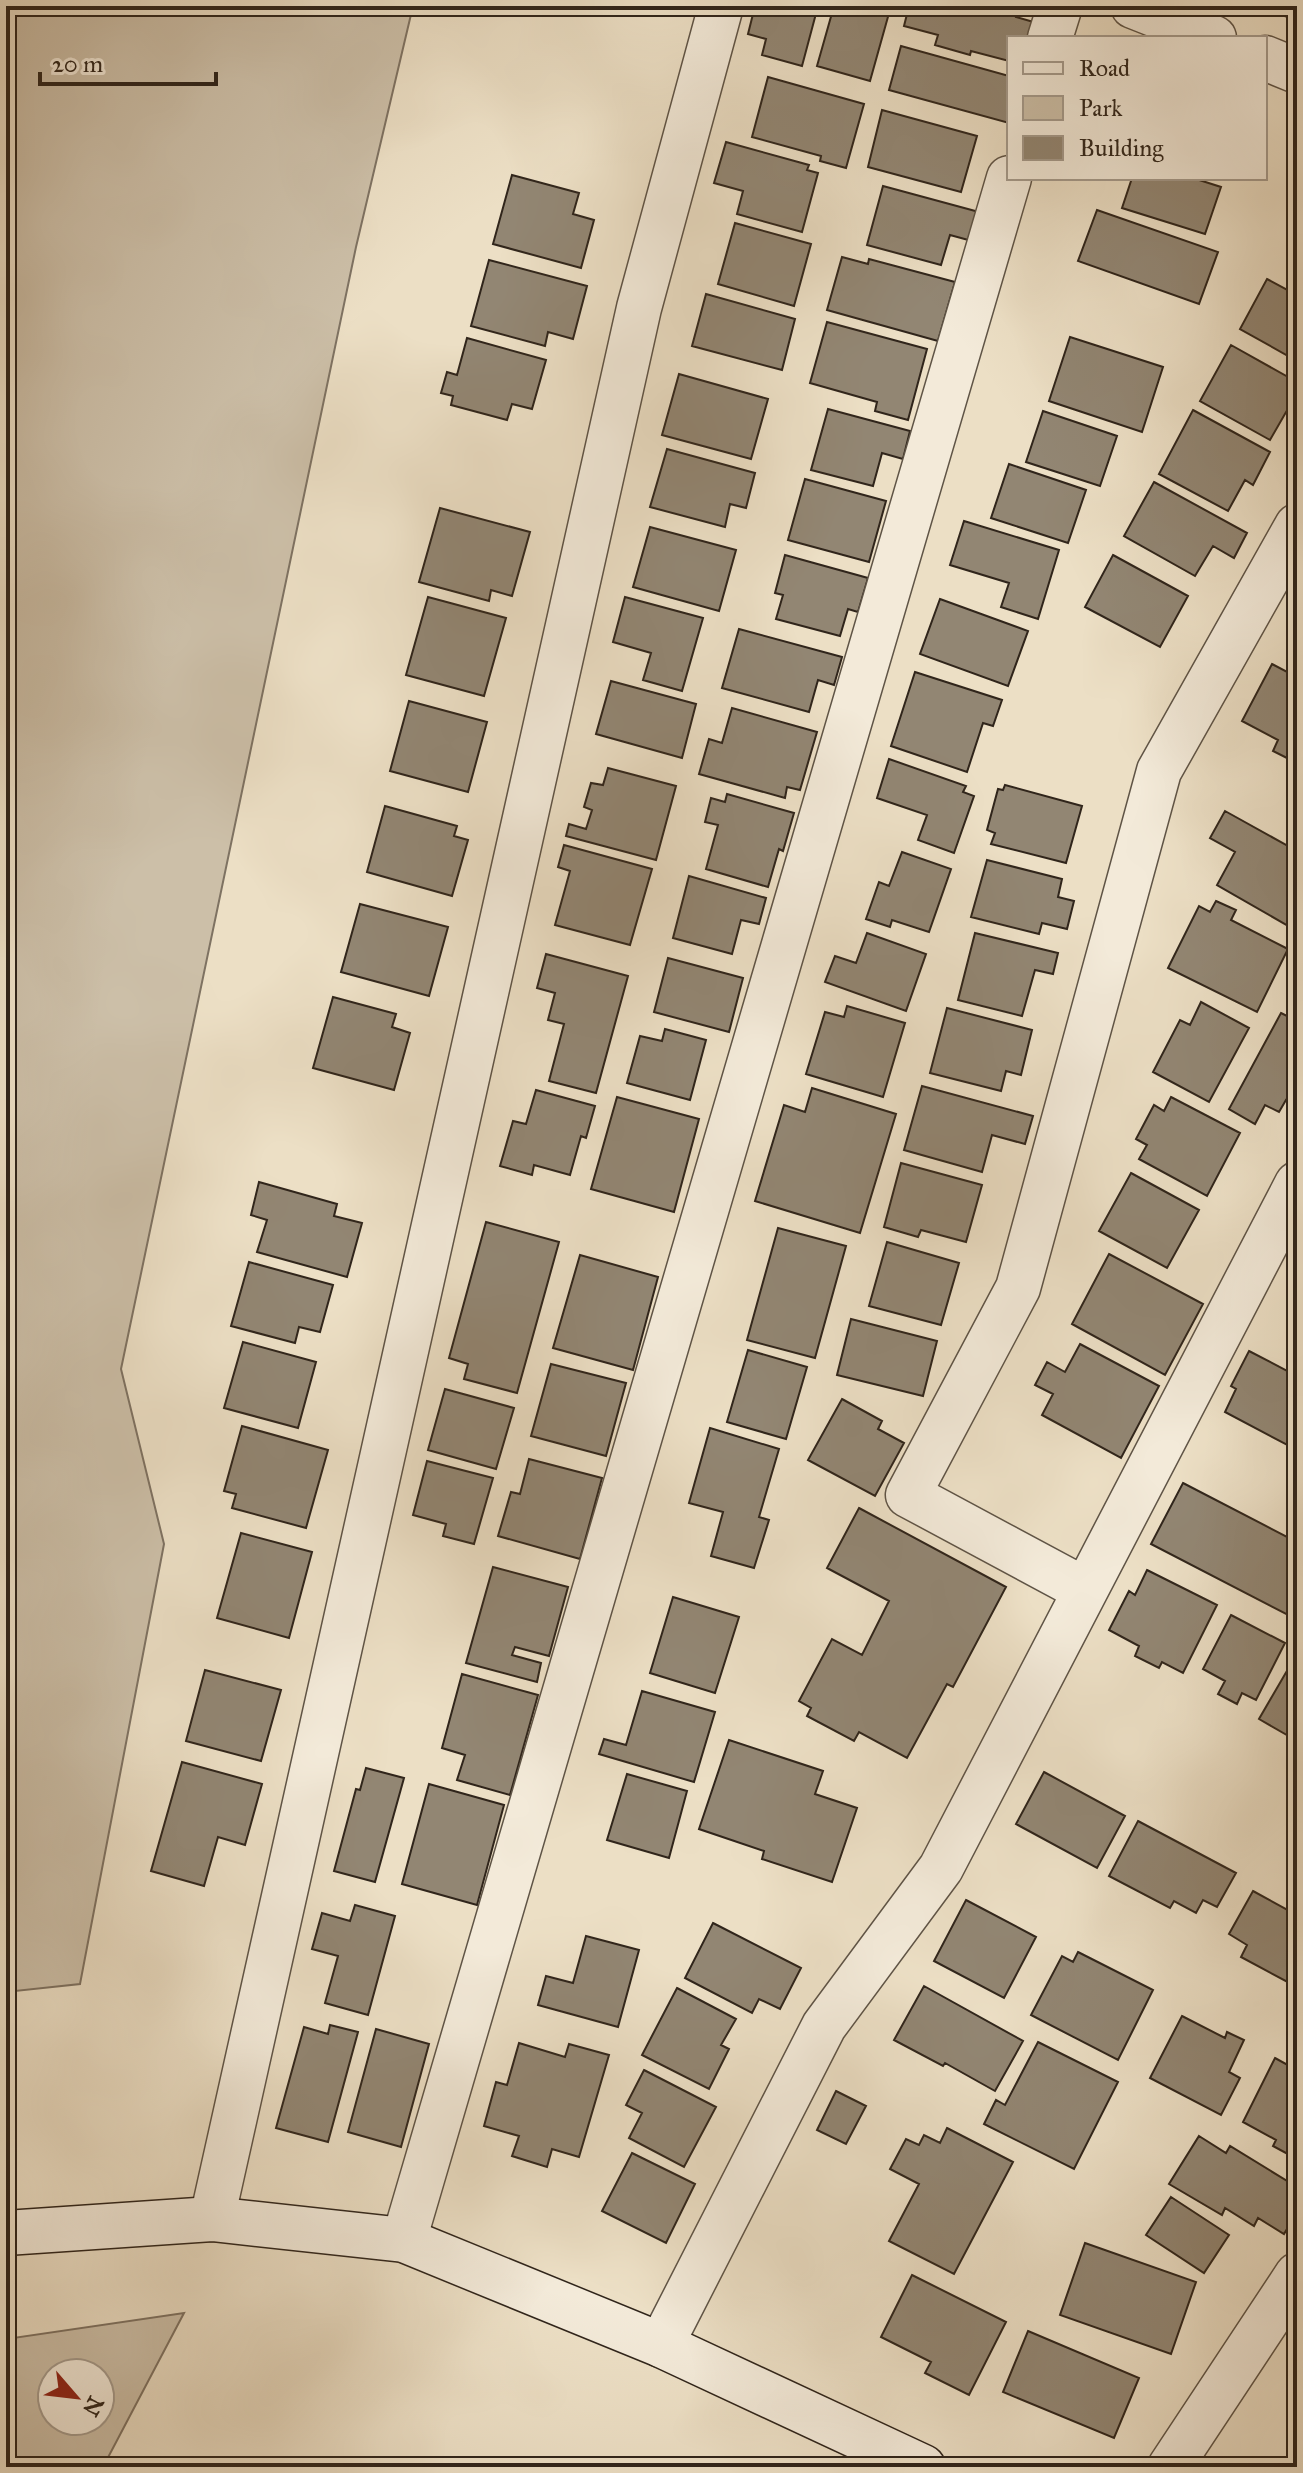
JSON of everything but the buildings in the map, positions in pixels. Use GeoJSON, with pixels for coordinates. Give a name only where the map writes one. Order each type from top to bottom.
{"type":"FeatureCollection","features":[{"type":"Feature","properties":{"kind":"street"},"geometry":{"type":"LineString","coordinates":[[212,2219],[636,323],[721,6]]}},
{"type":"Feature","properties":{"kind":"street"},"geometry":{"type":"LineString","coordinates":[[1051,36],[1060,6]]}},
{"type":"Feature","properties":{"kind":"street"},"geometry":{"type":"LineString","coordinates":[[1133,6],[1209,36]]}},
{"type":"Feature","properties":{"kind":"street"},"geometry":{"type":"LineString","coordinates":[[1267,59],[1297,71]]}},
{"type":"Feature","properties":{"kind":"street"},"geometry":{"type":"LineString","coordinates":[[404,2240],[1008,180]]}},
{"type":"Feature","properties":{"kind":"street"},"geometry":{"type":"LineString","coordinates":[[1085,1590],[908,1495],[1018,1288],[1159,771],[1297,526]]}},
{"type":"Feature","properties":{"kind":"street"},"geometry":{"type":"LineString","coordinates":[[661,2345],[824,2026],[941,1868],[1297,1184]]}},
{"type":"Feature","properties":{"kind":"street"},"geometry":{"type":"LineString","coordinates":[[6,2233],[212,2219],[404,2240],[661,2345],[923,2467]]}},
{"type":"Feature","properties":{"kind":"street"},"geometry":{"type":"LineString","coordinates":[[1170,2467],[1297,2275]]}},
{"type":"Feature","properties":{"kind":"green space"},"geometry":{"type":"Polygon","coordinates":[[[6,6],[413,6],[356,247],[121,1369],[164,1544],[80,1984],[6,1992],[6,6]]]}},
{"type":"Feature","properties":{"kind":"green space"},"geometry":{"type":"Polygon","coordinates":[[[184,2313],[103,2467],[6,2467],[6,2339],[184,2313]]]}}]}
